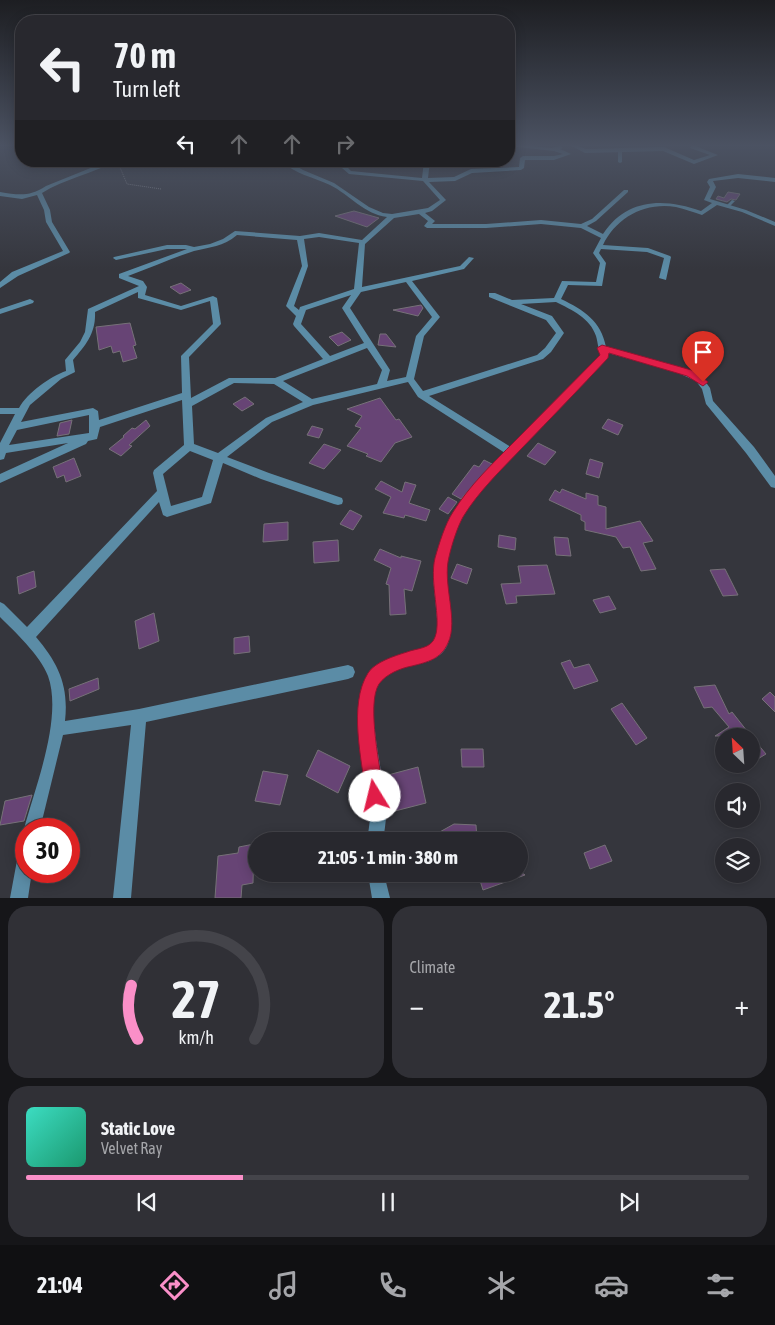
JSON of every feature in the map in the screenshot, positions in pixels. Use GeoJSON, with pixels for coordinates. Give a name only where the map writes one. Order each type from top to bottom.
{"type":"FeatureCollection","features":[{"type":"Feature","properties":{"kind":"street"},"geometry":{"type":"LineString","coordinates":[[22,197],[38,193],[54,186]]}},
{"type":"Feature","properties":{"kind":"street"},"geometry":{"type":"LineString","coordinates":[[334,186],[367,210],[378,215],[392,216],[430,210],[443,200],[430,186]]}},
{"type":"Feature","properties":{"kind":"street"},"geometry":{"type":"LineString","coordinates":[[712,186],[707,200],[775,224]]}},
{"type":"Feature","properties":{"kind":"street"},"geometry":{"type":"LineString","coordinates":[[582,226],[594,220],[626,191]]}},
{"type":"Feature","properties":{"kind":"street"},"geometry":{"type":"LineString","coordinates":[[0,286],[15,274],[68,252],[49,222],[47,210],[38,193]]}},
{"type":"Feature","properties":{"kind":"street"},"geometry":{"type":"LineString","coordinates":[[0,194],[42,202]]}},
{"type":"Feature","properties":{"kind":"street"},"geometry":{"type":"LineString","coordinates":[[0,202],[15,196]]}},
{"type":"Feature","properties":{"kind":"street"},"geometry":{"type":"LineString","coordinates":[[557,300],[565,283],[599,284],[603,263],[596,253],[618,218],[639,206],[672,205],[702,213],[716,203]]}},
{"type":"Feature","properties":{"kind":"street"},"geometry":{"type":"LineString","coordinates":[[421,212],[432,221],[427,226],[486,226],[540,222],[582,226],[605,238]]}},
{"type":"Feature","properties":{"kind":"street"},"geometry":{"type":"LineString","coordinates":[[381,386],[386,370],[346,308],[358,290],[363,242],[392,216]]}},
{"type":"Feature","properties":{"kind":"street"},"geometry":{"type":"LineString","coordinates":[[190,446],[185,356],[217,324],[213,298],[181,308],[142,296],[143,287],[140,283],[122,276],[194,249],[213,246],[228,240],[235,232],[300,238],[319,235],[363,242]]}},
{"type":"Feature","properties":{"kind":"street"},"geometry":{"type":"LineString","coordinates":[[300,238],[305,266],[290,306],[300,316]]}},
{"type":"Feature","properties":{"kind":"street"},"geometry":{"type":"LineString","coordinates":[[116,258],[158,249],[186,246],[194,249]]}},
{"type":"Feature","properties":{"kind":"street"},"geometry":{"type":"LineString","coordinates":[[598,247],[648,250],[668,257],[663,278]]}},
{"type":"Feature","properties":{"kind":"street"},"geometry":{"type":"LineString","coordinates":[[329,360],[296,324],[303,309],[358,290],[462,268],[471,258]]}},
{"type":"Feature","properties":{"kind":"street"},"geometry":{"type":"LineString","coordinates":[[407,280],[436,317],[420,336],[410,379],[421,395],[511,452]]}},
{"type":"Feature","properties":{"kind":"street"},"geometry":{"type":"LineString","coordinates":[[0,453],[26,403],[58,377],[71,372],[69,360],[88,337],[93,324],[91,311],[143,287]]}},
{"type":"Feature","properties":{"kind":"street"},"geometry":{"type":"LineString","coordinates":[[421,395],[540,357],[548,350],[560,333],[549,318],[492,295]]}},
{"type":"Feature","properties":{"kind":"street"},"geometry":{"type":"LineString","coordinates":[[376,832],[378,815],[366,716],[366,698],[374,678],[384,668],[407,659],[428,654],[438,648],[443,638],[444,629],[439,577],[442,558],[457,516],[473,494],[511,452],[605,356],[600,336],[592,321],[579,310],[557,300],[510,302]]}},
{"type":"Feature","properties":{"kind":"street"},"geometry":{"type":"LineString","coordinates":[[0,312],[30,301]]}},
{"type":"Feature","properties":{"kind":"street"},"geometry":{"type":"LineString","coordinates":[[0,453],[94,430],[187,400],[232,380],[276,381],[369,344]]}},
{"type":"Feature","properties":{"kind":"street"},"geometry":{"type":"LineString","coordinates":[[602,348],[685,372],[699,379],[706,388],[709,402],[750,450],[775,484]]}},
{"type":"Feature","properties":{"kind":"street"},"geometry":{"type":"LineString","coordinates":[[190,446],[158,473],[167,512],[207,500],[219,458],[270,420],[311,402],[410,379]]}},
{"type":"Feature","properties":{"kind":"street"},"geometry":{"type":"LineString","coordinates":[[276,381],[311,402]]}},
{"type":"Feature","properties":{"kind":"street"},"geometry":{"type":"LineString","coordinates":[[0,411],[22,411]]}},
{"type":"Feature","properties":{"kind":"street"},"geometry":{"type":"LineString","coordinates":[[14,427],[93,411],[94,430]]}},
{"type":"Feature","properties":{"kind":"street"},"geometry":{"type":"LineString","coordinates":[[0,479],[94,430]]}},
{"type":"Feature","properties":{"kind":"street"},"geometry":{"type":"LineString","coordinates":[[190,446],[338,500]]}},
{"type":"Feature","properties":{"kind":"street"},"geometry":{"type":"LineString","coordinates":[[27,637],[162,492]]}},
{"type":"Feature","properties":{"kind":"street"},"geometry":{"type":"LineString","coordinates":[[0,608],[41,654],[55,676],[58,700],[58,729],[35,818]]}},
{"type":"Feature","properties":{"kind":"street"},"geometry":{"type":"LineString","coordinates":[[58,729],[140,716],[348,672]]}},
{"type":"Feature","properties":{"kind":"street"},"geometry":{"type":"LineString","coordinates":[[122,898],[140,716]]}},
{"type":"Feature","properties":{"kind":"street"},"geometry":{"type":"LineString","coordinates":[[378,882],[381,898]]}},
{"type":"Feature","properties":{"kind":"street"},"geometry":{"type":"LineString","coordinates":[[19,898],[21,883]]}},
{"type":"Feature","properties":{"kind":"lane"},"geometry":{"type":"LineString","coordinates":[[728,206],[733,201]]}},
{"type":"Feature","properties":{"kind":"path"},"geometry":{"type":"LineString","coordinates":[[143,186],[161,188]]}},
{"type":"Feature","properties":{"kind":"building"},"geometry":{"type":"Polygon","coordinates":[[[728,192],[740,194],[736,200],[731,199],[727,202],[716,199],[718,196],[724,198],[728,192]]]}},
{"type":"Feature","properties":{"kind":"building"},"geometry":{"type":"Polygon","coordinates":[[[354,211],[379,218],[367,227],[335,216],[354,211]]]}},
{"type":"Feature","properties":{"kind":"building"},"geometry":{"type":"Polygon","coordinates":[[[181,283],[191,290],[180,294],[170,287],[181,283]]]}},
{"type":"Feature","properties":{"kind":"building"},"geometry":{"type":"Polygon","coordinates":[[[421,305],[423,308],[418,316],[393,310],[421,305]]]}},
{"type":"Feature","properties":{"kind":"building"},"geometry":{"type":"Polygon","coordinates":[[[130,323],[136,345],[133,346],[137,358],[123,362],[120,351],[113,353],[111,346],[99,350],[96,327],[130,323]]]}},
{"type":"Feature","properties":{"kind":"building"},"geometry":{"type":"Polygon","coordinates":[[[342,332],[351,340],[338,346],[329,337],[342,332]]]}},
{"type":"Feature","properties":{"kind":"building"},"geometry":{"type":"Polygon","coordinates":[[[380,334],[386,334],[396,347],[378,345],[380,334]]]}},
{"type":"Feature","properties":{"kind":"building"},"geometry":{"type":"Polygon","coordinates":[[[245,397],[254,404],[242,411],[233,404],[245,397]]]}},
{"type":"Feature","properties":{"kind":"building"},"geometry":{"type":"Polygon","coordinates":[[[380,398],[396,420],[399,419],[412,437],[395,443],[381,462],[366,456],[368,454],[347,446],[361,428],[355,426],[362,416],[347,409],[380,398]]]}},
{"type":"Feature","properties":{"kind":"building"},"geometry":{"type":"Polygon","coordinates":[[[608,419],[623,425],[618,435],[602,428],[608,419]]]}},
{"type":"Feature","properties":{"kind":"building"},"geometry":{"type":"Polygon","coordinates":[[[72,420],[69,434],[57,436],[60,423],[72,420]]]}},
{"type":"Feature","properties":{"kind":"building"},"geometry":{"type":"Polygon","coordinates":[[[146,420],[150,426],[129,445],[132,446],[121,456],[109,449],[132,428],[135,429],[146,420]]]}},
{"type":"Feature","properties":{"kind":"building"},"geometry":{"type":"Polygon","coordinates":[[[312,426],[323,429],[319,438],[307,435],[312,426]]]}},
{"type":"Feature","properties":{"kind":"building"},"geometry":{"type":"Polygon","coordinates":[[[538,443],[556,452],[545,465],[527,456],[538,443]]]}},
{"type":"Feature","properties":{"kind":"building"},"geometry":{"type":"Polygon","coordinates":[[[324,444],[341,450],[324,469],[309,463],[324,444]]]}},
{"type":"Feature","properties":{"kind":"building"},"geometry":{"type":"Polygon","coordinates":[[[74,458],[81,476],[66,482],[64,475],[57,478],[53,467],[74,458]]]}},
{"type":"Feature","properties":{"kind":"building"},"geometry":{"type":"Polygon","coordinates":[[[590,459],[603,463],[599,478],[586,474],[590,459]]]}},
{"type":"Feature","properties":{"kind":"building"},"geometry":{"type":"Polygon","coordinates":[[[484,460],[492,464],[461,499],[452,494],[474,465],[479,467],[484,460]]]}},
{"type":"Feature","properties":{"kind":"building"},"geometry":{"type":"Polygon","coordinates":[[[381,481],[402,492],[405,482],[416,485],[409,503],[430,510],[426,521],[405,515],[404,518],[383,513],[391,497],[375,489],[381,481]]]}},
{"type":"Feature","properties":{"kind":"building"},"geometry":{"type":"Polygon","coordinates":[[[562,489],[586,499],[586,493],[598,496],[598,505],[606,507],[606,529],[640,521],[653,541],[643,543],[656,569],[641,571],[630,547],[623,548],[616,537],[585,530],[585,522],[581,520],[581,515],[549,500],[555,490],[560,493],[562,489]]]}},
{"type":"Feature","properties":{"kind":"building"},"geometry":{"type":"Polygon","coordinates":[[[448,497],[457,502],[448,514],[439,509],[448,497]]]}},
{"type":"Feature","properties":{"kind":"building"},"geometry":{"type":"Polygon","coordinates":[[[350,510],[362,516],[353,530],[340,524],[350,510]]]}},
{"type":"Feature","properties":{"kind":"building"},"geometry":{"type":"Polygon","coordinates":[[[288,522],[288,540],[263,542],[264,524],[288,522]]]}},
{"type":"Feature","properties":{"kind":"building"},"geometry":{"type":"Polygon","coordinates":[[[499,535],[516,538],[515,550],[498,547],[499,535]]]}},
{"type":"Feature","properties":{"kind":"building"},"geometry":{"type":"Polygon","coordinates":[[[554,537],[568,538],[571,556],[556,555],[554,537]]]}},
{"type":"Feature","properties":{"kind":"building"},"geometry":{"type":"Polygon","coordinates":[[[338,540],[339,561],[314,563],[313,542],[338,540]]]}},
{"type":"Feature","properties":{"kind":"building"},"geometry":{"type":"Polygon","coordinates":[[[380,549],[401,558],[401,556],[421,561],[412,591],[404,589],[406,614],[390,615],[389,585],[386,584],[391,568],[374,560],[380,549]]]}},
{"type":"Feature","properties":{"kind":"building"},"geometry":{"type":"Polygon","coordinates":[[[457,564],[472,569],[467,584],[451,578],[457,564]]]}},
{"type":"Feature","properties":{"kind":"building"},"geometry":{"type":"Polygon","coordinates":[[[547,565],[555,594],[516,596],[517,603],[506,604],[501,584],[521,583],[518,566],[547,565]]]}},
{"type":"Feature","properties":{"kind":"building"},"geometry":{"type":"Polygon","coordinates":[[[725,569],[738,595],[723,596],[710,570],[725,569]]]}},
{"type":"Feature","properties":{"kind":"building"},"geometry":{"type":"Polygon","coordinates":[[[34,571],[36,587],[19,594],[17,577],[34,571]]]}},
{"type":"Feature","properties":{"kind":"building"},"geometry":{"type":"Polygon","coordinates":[[[609,596],[616,609],[600,613],[593,600],[609,596]]]}},
{"type":"Feature","properties":{"kind":"building"},"geometry":{"type":"Polygon","coordinates":[[[154,613],[159,641],[139,649],[135,621],[154,613]]]}},
{"type":"Feature","properties":{"kind":"building"},"geometry":{"type":"Polygon","coordinates":[[[249,636],[250,652],[234,654],[234,638],[249,636]]]}},
{"type":"Feature","properties":{"kind":"building"},"geometry":{"type":"Polygon","coordinates":[[[570,660],[574,668],[589,664],[598,681],[574,689],[561,663],[570,660]]]}},
{"type":"Feature","properties":{"kind":"building"},"geometry":{"type":"Polygon","coordinates":[[[98,678],[99,689],[70,701],[69,689],[98,678]]]}},
{"type":"Feature","properties":{"kind":"building"},"geometry":{"type":"Polygon","coordinates":[[[715,685],[729,714],[732,712],[745,728],[727,728],[729,727],[712,707],[704,708],[694,687],[715,685]]]}},
{"type":"Feature","properties":{"kind":"building"},"geometry":{"type":"Polygon","coordinates":[[[770,692],[775,697],[775,712],[762,699],[770,692]]]}},
{"type":"Feature","properties":{"kind":"building"},"geometry":{"type":"Polygon","coordinates":[[[622,703],[647,738],[636,745],[611,709],[622,703]]]}},
{"type":"Feature","properties":{"kind":"building"},"geometry":{"type":"Polygon","coordinates":[[[760,747],[766,754],[760,758],[760,747]]]}},
{"type":"Feature","properties":{"kind":"building"},"geometry":{"type":"Polygon","coordinates":[[[461,749],[483,749],[484,767],[462,767],[461,749]]]}},
{"type":"Feature","properties":{"kind":"building"},"geometry":{"type":"Polygon","coordinates":[[[318,750],[350,766],[338,793],[306,776],[318,750]]]}},
{"type":"Feature","properties":{"kind":"building"},"geometry":{"type":"Polygon","coordinates":[[[418,767],[426,803],[395,811],[388,775],[418,767]]]}},
{"type":"Feature","properties":{"kind":"building"},"geometry":{"type":"Polygon","coordinates":[[[263,771],[288,775],[280,805],[255,801],[263,771]]]}},
{"type":"Feature","properties":{"kind":"building"},"geometry":{"type":"Polygon","coordinates":[[[32,795],[25,818],[15,818],[15,822],[0,825],[5,801],[32,795]]]}},
{"type":"Feature","properties":{"kind":"building"},"geometry":{"type":"Polygon","coordinates":[[[454,824],[476,825],[476,832],[440,832],[454,824]]]}},
{"type":"Feature","properties":{"kind":"building"},"geometry":{"type":"Polygon","coordinates":[[[248,845],[248,882],[253,883],[242,885],[241,898],[215,898],[218,856],[238,853],[239,847],[248,845]]]}},
{"type":"Feature","properties":{"kind":"building"},"geometry":{"type":"Polygon","coordinates":[[[605,845],[612,861],[590,869],[584,853],[605,845]]]}},
{"type":"Feature","properties":{"kind":"building"},"geometry":{"type":"Polygon","coordinates":[[[480,882],[505,882],[483,890],[480,882]]]}},
{"type":"Feature","properties":{"kind":"route"},"geometry":{"type":"LineString","coordinates":[[375,796],[366,716],[366,698],[374,678],[384,668],[407,659],[428,654],[438,648],[443,638],[444,629],[444,613],[439,577],[442,558],[457,516],[473,494],[605,356],[602,348],[691,374],[703,382]]}}]}
